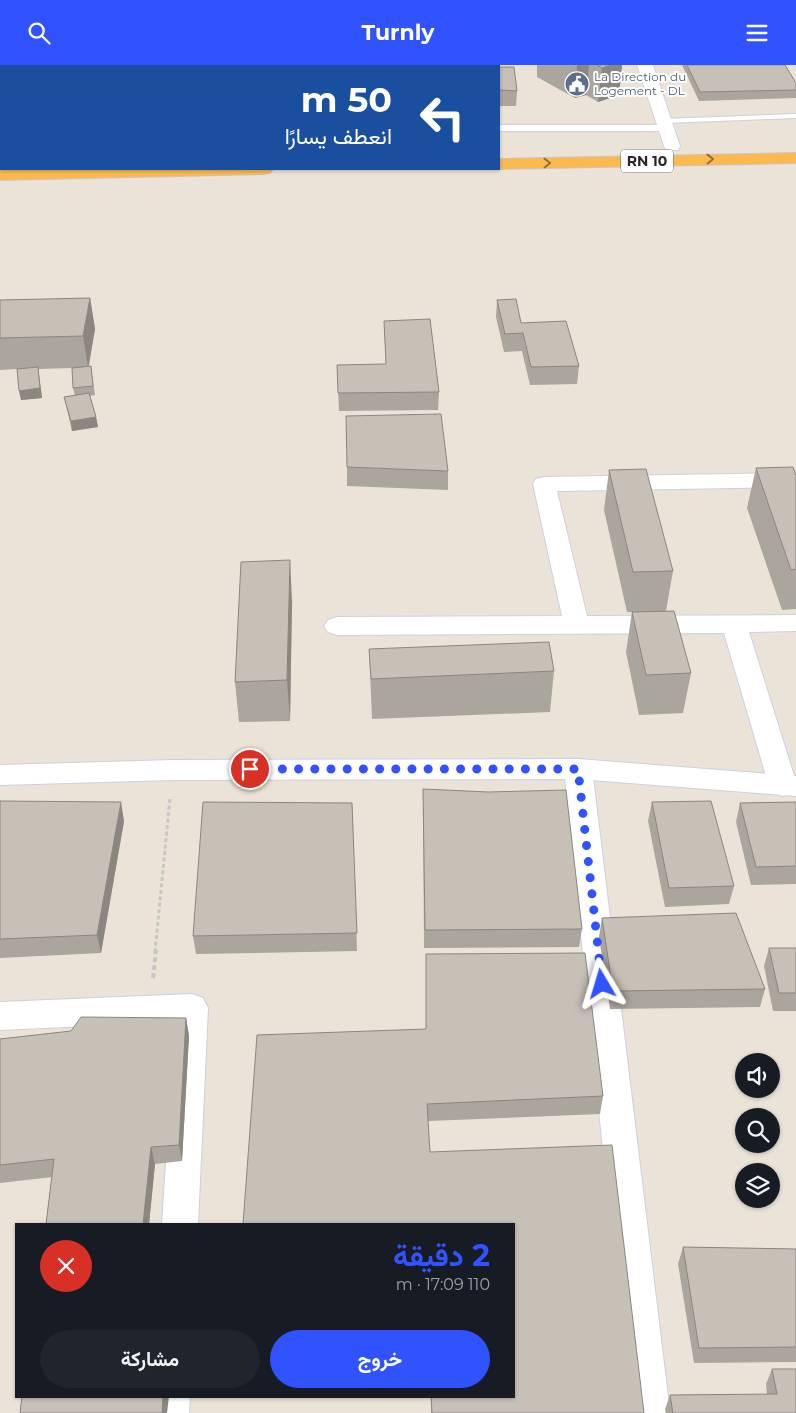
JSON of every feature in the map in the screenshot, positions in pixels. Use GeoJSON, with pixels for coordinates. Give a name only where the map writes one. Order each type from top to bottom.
{"type":"FeatureCollection","features":[{"type":"Feature","properties":{"kind":"highway","name":"RN 10"},"geometry":{"type":"LineString","coordinates":[[500,149],[796,143]]}},
{"type":"Feature","properties":{"kind":"highway","name":"RN 10"},"geometry":{"type":"LineString","coordinates":[[500,164],[796,158]]}},
{"type":"Feature","properties":{"kind":"highway"},"geometry":{"type":"LineString","coordinates":[[0,175],[220,170]]}},
{"type":"Feature","properties":{"kind":"street"},"geometry":{"type":"LineString","coordinates":[[645,65],[663,124],[672,146]]}},
{"type":"Feature","properties":{"kind":"street"},"geometry":{"type":"LineString","coordinates":[[577,627],[544,484],[796,480]]}},
{"type":"Feature","properties":{"kind":"street"},"geometry":{"type":"LineString","coordinates":[[337,626],[577,627],[796,623]]}},
{"type":"Feature","properties":{"kind":"street"},"geometry":{"type":"LineString","coordinates":[[0,775],[173,770],[578,769],[789,786],[734,624]]}},
{"type":"Feature","properties":{"kind":"street"},"geometry":{"type":"LineString","coordinates":[[578,769],[650,1413]]}},
{"type":"Feature","properties":{"kind":"street"},"geometry":{"type":"LineString","coordinates":[[0,1016],[192,1008],[180,1223]]}},
{"type":"Feature","properties":{"kind":"street"},"geometry":{"type":"LineString","coordinates":[[169,1413],[170,1398]]}},
{"type":"Feature","properties":{"kind":"lane"},"geometry":{"type":"LineString","coordinates":[[500,128],[663,124],[796,116]]}},
{"type":"Feature","properties":{"kind":"path"},"geometry":{"type":"LineString","coordinates":[[150,1010],[173,770]]}},
{"type":"Feature","properties":{"kind":"building"},"geometry":{"type":"Polygon","coordinates":[[[597,65],[611,65],[602,68],[597,65]]]}},
{"type":"Feature","properties":{"kind":"building"},"geometry":{"type":"Polygon","coordinates":[[[687,65],[785,65],[796,83],[796,90],[700,92],[687,65]]]}},
{"type":"Feature","properties":{"kind":"building"},"geometry":{"type":"Polygon","coordinates":[[[500,67],[514,67],[517,91],[500,90],[500,67]]]}},
{"type":"Feature","properties":{"kind":"building"},"geometry":{"type":"Polygon","coordinates":[[[90,298],[83,336],[0,338],[0,300],[90,298]]]}},
{"type":"Feature","properties":{"kind":"building"},"geometry":{"type":"Polygon","coordinates":[[[516,299],[521,323],[566,321],[579,366],[531,367],[523,333],[505,334],[497,300],[516,299]]]}},
{"type":"Feature","properties":{"kind":"building"},"geometry":{"type":"Polygon","coordinates":[[[430,319],[439,392],[338,393],[337,365],[386,364],[384,321],[430,319]]]}},
{"type":"Feature","properties":{"kind":"building"},"geometry":{"type":"Polygon","coordinates":[[[91,366],[93,386],[73,388],[72,368],[91,366]]]}},
{"type":"Feature","properties":{"kind":"building"},"geometry":{"type":"Polygon","coordinates":[[[38,367],[40,388],[19,391],[17,369],[38,367]]]}},
{"type":"Feature","properties":{"kind":"building"},"geometry":{"type":"Polygon","coordinates":[[[89,393],[96,417],[71,421],[64,397],[89,393]]]}},
{"type":"Feature","properties":{"kind":"building"},"geometry":{"type":"Polygon","coordinates":[[[441,414],[448,471],[347,467],[346,416],[441,414]]]}},
{"type":"Feature","properties":{"kind":"building"},"geometry":{"type":"Polygon","coordinates":[[[793,467],[796,476],[796,569],[791,570],[756,468],[793,467]]]}},
{"type":"Feature","properties":{"kind":"building"},"geometry":{"type":"Polygon","coordinates":[[[646,469],[673,571],[633,572],[609,470],[646,469]]]}},
{"type":"Feature","properties":{"kind":"building"},"geometry":{"type":"Polygon","coordinates":[[[290,560],[287,680],[235,682],[241,562],[290,560]]]}},
{"type":"Feature","properties":{"kind":"building"},"geometry":{"type":"Polygon","coordinates":[[[674,611],[691,673],[646,675],[632,612],[674,611]]]}},
{"type":"Feature","properties":{"kind":"building"},"geometry":{"type":"Polygon","coordinates":[[[549,642],[554,671],[371,679],[369,649],[549,642]]]}},
{"type":"Feature","properties":{"kind":"building"},"geometry":{"type":"Polygon","coordinates":[[[423,789],[488,792],[566,790],[582,929],[425,930],[423,789]]]}},
{"type":"Feature","properties":{"kind":"building"},"geometry":{"type":"Polygon","coordinates":[[[0,801],[121,802],[97,935],[0,939],[0,801]]]}},
{"type":"Feature","properties":{"kind":"building"},"geometry":{"type":"Polygon","coordinates":[[[711,801],[734,886],[669,888],[652,802],[711,801]]]}},
{"type":"Feature","properties":{"kind":"building"},"geometry":{"type":"Polygon","coordinates":[[[203,802],[352,803],[357,933],[193,936],[203,802]]]}},
{"type":"Feature","properties":{"kind":"building"},"geometry":{"type":"Polygon","coordinates":[[[796,802],[796,866],[756,867],[740,803],[796,802]]]}},
{"type":"Feature","properties":{"kind":"building"},"geometry":{"type":"Polygon","coordinates":[[[736,913],[765,989],[613,991],[602,918],[736,913]]]}},
{"type":"Feature","properties":{"kind":"building"},"geometry":{"type":"Polygon","coordinates":[[[769,948],[796,948],[796,993],[779,993],[769,948]]]}},
{"type":"Feature","properties":{"kind":"building"},"geometry":{"type":"Polygon","coordinates":[[[585,953],[603,1096],[427,1104],[430,1152],[612,1145],[644,1413],[432,1413],[431,1398],[515,1398],[515,1223],[243,1223],[257,1035],[426,1029],[426,954],[585,953]]]}},
{"type":"Feature","properties":{"kind":"building"},"geometry":{"type":"Polygon","coordinates":[[[81,1017],[186,1018],[179,1145],[151,1147],[143,1223],[46,1223],[54,1159],[0,1165],[0,1039],[71,1031],[81,1017]]]}},
{"type":"Feature","properties":{"kind":"building"},"geometry":{"type":"Polygon","coordinates":[[[683,1247],[796,1249],[796,1347],[699,1348],[683,1247]]]}},
{"type":"Feature","properties":{"kind":"building"},"geometry":{"type":"Polygon","coordinates":[[[772,1369],[796,1369],[796,1413],[673,1413],[670,1395],[777,1394],[772,1369]]]}},
{"type":"Feature","properties":{"kind":"building"},"geometry":{"type":"Polygon","coordinates":[[[22,1398],[163,1398],[162,1413],[20,1413],[22,1398]]]}},
{"type":"Feature","properties":{"kind":"place","name":"La Direction du Logement - DL"},"geometry":{"type":"Point","coordinates":[577,84]}},
{"type":"Feature","properties":{"kind":"route"},"geometry":{"type":"LineString","coordinates":[[250,769],[578,769],[602,984]]}}]}
